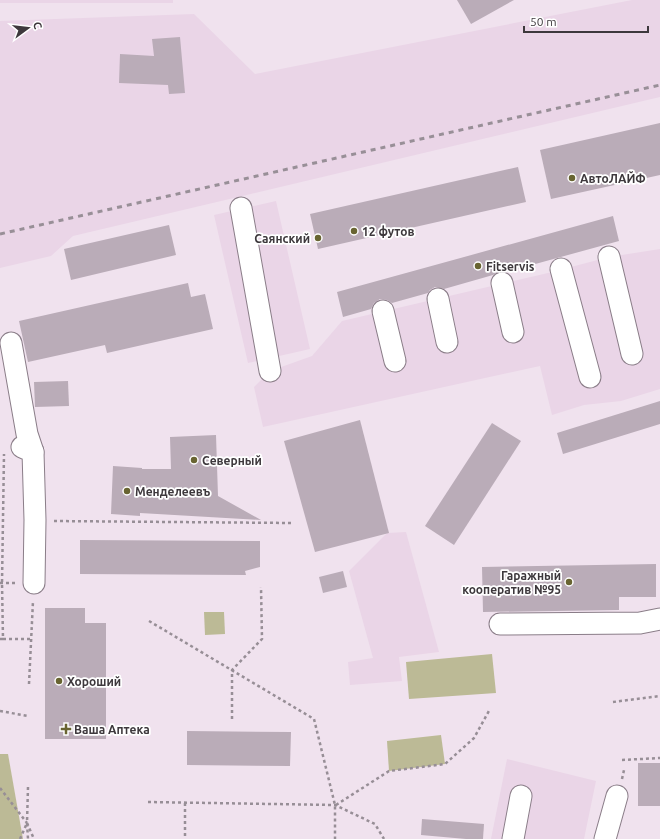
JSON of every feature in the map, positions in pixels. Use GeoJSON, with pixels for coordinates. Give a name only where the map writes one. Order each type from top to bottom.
{"type":"FeatureCollection","features":[{"type":"Feature","properties":{"kind":"lane"},"geometry":{"type":"LineString","coordinates":[[241,208],[270,371]]}},
{"type":"Feature","properties":{"kind":"lane"},"geometry":{"type":"LineString","coordinates":[[609,257],[632,354]]}},
{"type":"Feature","properties":{"kind":"lane"},"geometry":{"type":"LineString","coordinates":[[562,269],[590,377]]}},
{"type":"Feature","properties":{"kind":"lane"},"geometry":{"type":"LineString","coordinates":[[502,283],[513,332]]}},
{"type":"Feature","properties":{"kind":"lane"},"geometry":{"type":"LineString","coordinates":[[438,299],[447,342]]}},
{"type":"Feature","properties":{"kind":"lane"},"geometry":{"type":"LineString","coordinates":[[383,311],[395,362]]}},
{"type":"Feature","properties":{"kind":"lane"},"geometry":{"type":"LineString","coordinates":[[11,343],[27,434],[20,449],[35,520],[34,583]]}},
{"type":"Feature","properties":{"kind":"lane"},"geometry":{"type":"LineString","coordinates":[[500,624],[640,622],[660,619]]}},
{"type":"Feature","properties":{"kind":"lane"},"geometry":{"type":"LineString","coordinates":[[513,839],[521,796]]}},
{"type":"Feature","properties":{"kind":"lane"},"geometry":{"type":"LineString","coordinates":[[605,839],[617,796]]}},
{"type":"Feature","properties":{"kind":"path"},"geometry":{"type":"LineString","coordinates":[[20,449],[2,583],[1,639],[32,639]]}},
{"type":"Feature","properties":{"kind":"path"},"geometry":{"type":"LineString","coordinates":[[35,520],[293,523]]}},
{"type":"Feature","properties":{"kind":"path"},"geometry":{"type":"LineString","coordinates":[[29,684],[34,583]]}},
{"type":"Feature","properties":{"kind":"path"},"geometry":{"type":"LineString","coordinates":[[232,719],[232,670],[262,639],[261,587]]}},
{"type":"Feature","properties":{"kind":"path"},"geometry":{"type":"LineString","coordinates":[[149,621],[314,719],[335,805],[335,839]]}},
{"type":"Feature","properties":{"kind":"path"},"geometry":{"type":"LineString","coordinates":[[613,702],[660,696]]}},
{"type":"Feature","properties":{"kind":"path"},"geometry":{"type":"LineString","coordinates":[[335,805],[389,770],[445,764],[474,738],[490,709]]}},
{"type":"Feature","properties":{"kind":"path"},"geometry":{"type":"LineString","coordinates":[[0,711],[28,716]]}},
{"type":"Feature","properties":{"kind":"path"},"geometry":{"type":"LineString","coordinates":[[622,760],[660,758]]}},
{"type":"Feature","properties":{"kind":"path"},"geometry":{"type":"LineString","coordinates":[[28,787],[28,839]]}},
{"type":"Feature","properties":{"kind":"path"},"geometry":{"type":"LineString","coordinates":[[0,788],[27,823],[34,839]]}},
{"type":"Feature","properties":{"kind":"path"},"geometry":{"type":"LineString","coordinates":[[148,802],[335,805],[375,824],[384,839]]}},
{"type":"Feature","properties":{"kind":"path"},"geometry":{"type":"LineString","coordinates":[[185,803],[185,839]]}},
{"type":"Feature","properties":{"kind":"path"},"geometry":{"type":"LineString","coordinates":[[20,839],[27,823]]}},
{"type":"Feature","properties":{"kind":"shaded area"},"geometry":{"type":"Polygon","coordinates":[[[0,0],[173,0],[173,3],[0,3],[0,0]]]}},
{"type":"Feature","properties":{"kind":"shaded area"},"geometry":{"type":"Polygon","coordinates":[[[632,0],[660,0],[660,97],[73,236],[51,256],[0,268],[0,21],[194,14],[255,74],[632,0]]]}},
{"type":"Feature","properties":{"kind":"shaded area"},"geometry":{"type":"Polygon","coordinates":[[[276,201],[310,349],[248,363],[214,215],[276,201]]]}},
{"type":"Feature","properties":{"kind":"shaded area"},"geometry":{"type":"Polygon","coordinates":[[[660,249],[660,389],[621,401],[584,405],[552,415],[540,366],[263,427],[254,387],[270,371],[312,356],[342,321],[548,273],[609,257],[660,249]]]}},
{"type":"Feature","properties":{"kind":"shaded area"},"geometry":{"type":"Polygon","coordinates":[[[406,532],[439,652],[399,657],[402,681],[350,685],[348,662],[373,658],[349,571],[387,533],[406,532]]]}},
{"type":"Feature","properties":{"kind":"shaded area"},"geometry":{"type":"Polygon","coordinates":[[[204,612],[224,612],[225,634],[205,635],[204,612]]]}},
{"type":"Feature","properties":{"kind":"shaded area"},"geometry":{"type":"Polygon","coordinates":[[[492,654],[496,693],[409,699],[406,662],[492,654]]]}},
{"type":"Feature","properties":{"kind":"shaded area"},"geometry":{"type":"Polygon","coordinates":[[[441,735],[445,764],[389,771],[387,741],[441,735]]]}},
{"type":"Feature","properties":{"kind":"shaded area"},"geometry":{"type":"Polygon","coordinates":[[[0,754],[8,754],[23,839],[0,839],[0,754]]]}},
{"type":"Feature","properties":{"kind":"shaded area"},"geometry":{"type":"Polygon","coordinates":[[[507,759],[596,781],[584,839],[491,839],[507,759]]]}},
{"type":"Feature","properties":{"kind":"building"},"geometry":{"type":"Polygon","coordinates":[[[457,0],[514,0],[471,24],[457,0]]]}},
{"type":"Feature","properties":{"kind":"building"},"geometry":{"type":"Polygon","coordinates":[[[180,37],[185,93],[169,94],[168,85],[119,83],[120,54],[154,56],[152,39],[180,37]]]}},
{"type":"Feature","properties":{"kind":"building"},"geometry":{"type":"Polygon","coordinates":[[[660,123],[660,175],[551,199],[540,150],[660,123]]]}},
{"type":"Feature","properties":{"kind":"building"},"geometry":{"type":"Polygon","coordinates":[[[518,167],[526,202],[318,249],[310,214],[518,167]]]}},
{"type":"Feature","properties":{"kind":"building","name":"Fitservis"},"geometry":{"type":"Polygon","coordinates":[[[613,216],[619,241],[506,272],[499,271],[493,275],[444,289],[435,287],[428,293],[392,303],[387,300],[380,299],[374,303],[371,309],[343,317],[337,292],[613,216]]]}},
{"type":"Feature","properties":{"kind":"building"},"geometry":{"type":"Polygon","coordinates":[[[169,225],[176,255],[71,280],[64,249],[169,225]]]}},
{"type":"Feature","properties":{"kind":"building"},"geometry":{"type":"Polygon","coordinates":[[[188,283],[191,297],[205,294],[213,329],[107,353],[105,345],[28,362],[19,321],[188,283]]]}},
{"type":"Feature","properties":{"kind":"building"},"geometry":{"type":"Polygon","coordinates":[[[68,381],[69,406],[35,407],[34,382],[68,381]]]}},
{"type":"Feature","properties":{"kind":"building"},"geometry":{"type":"Polygon","coordinates":[[[660,401],[660,424],[563,454],[557,433],[660,401]]]}},
{"type":"Feature","properties":{"kind":"building"},"geometry":{"type":"Polygon","coordinates":[[[360,420],[389,533],[315,552],[284,441],[360,420]]]}},
{"type":"Feature","properties":{"kind":"building"},"geometry":{"type":"Polygon","coordinates":[[[492,423],[521,441],[454,545],[425,526],[492,423]]]}},
{"type":"Feature","properties":{"kind":"building"},"geometry":{"type":"Polygon","coordinates":[[[216,435],[218,496],[261,520],[140,513],[140,516],[111,514],[113,466],[142,469],[171,469],[170,437],[216,435]]]}},
{"type":"Feature","properties":{"kind":"building"},"geometry":{"type":"Polygon","coordinates":[[[80,540],[260,541],[260,567],[245,571],[246,575],[80,574],[80,540]]]}},
{"type":"Feature","properties":{"kind":"building","name":"Гаражный кооператив №95"},"geometry":{"type":"Polygon","coordinates":[[[656,564],[656,597],[619,597],[619,610],[483,612],[482,567],[656,564]]]}},
{"type":"Feature","properties":{"kind":"building"},"geometry":{"type":"Polygon","coordinates":[[[343,571],[347,587],[323,593],[319,577],[343,571]]]}},
{"type":"Feature","properties":{"kind":"building"},"geometry":{"type":"Polygon","coordinates":[[[45,608],[85,608],[85,623],[106,623],[106,739],[45,739],[45,608]]]}},
{"type":"Feature","properties":{"kind":"building"},"geometry":{"type":"Polygon","coordinates":[[[187,731],[291,732],[290,766],[187,765],[187,731]]]}},
{"type":"Feature","properties":{"kind":"building"},"geometry":{"type":"Polygon","coordinates":[[[638,763],[660,763],[660,806],[638,806],[638,763]]]}},
{"type":"Feature","properties":{"kind":"building"},"geometry":{"type":"Polygon","coordinates":[[[422,819],[484,824],[483,839],[421,835],[422,819]]]}},
{"type":"Feature","properties":{"kind":"railway"},"geometry":{"type":"LineString","coordinates":[[0,234],[660,85]]}},
{"type":"Feature","properties":{"kind":"place","name":"АвтоЛАЙФ"},"geometry":{"type":"Point","coordinates":[572,178]}},
{"type":"Feature","properties":{"kind":"place","name":"12 футов"},"geometry":{"type":"Point","coordinates":[354,231]}},
{"type":"Feature","properties":{"kind":"place","name":"Саянский"},"geometry":{"type":"Point","coordinates":[318,238]}},
{"type":"Feature","properties":{"kind":"place","name":"Fitservis"},"geometry":{"type":"Point","coordinates":[478,266]}},
{"type":"Feature","properties":{"kind":"place","name":"Северный"},"geometry":{"type":"Point","coordinates":[194,460]}},
{"type":"Feature","properties":{"kind":"place","name":"Менделеевъ"},"geometry":{"type":"Point","coordinates":[127,491]}},
{"type":"Feature","properties":{"kind":"place","name":"Гаражный кооператив №95"},"geometry":{"type":"Point","coordinates":[569,582]}},
{"type":"Feature","properties":{"kind":"place","name":"Хороший"},"geometry":{"type":"Point","coordinates":[59,681]}},
{"type":"Feature","properties":{"kind":"place","name":"Ваша Аптека"},"geometry":{"type":"Point","coordinates":[66,729]}}]}
